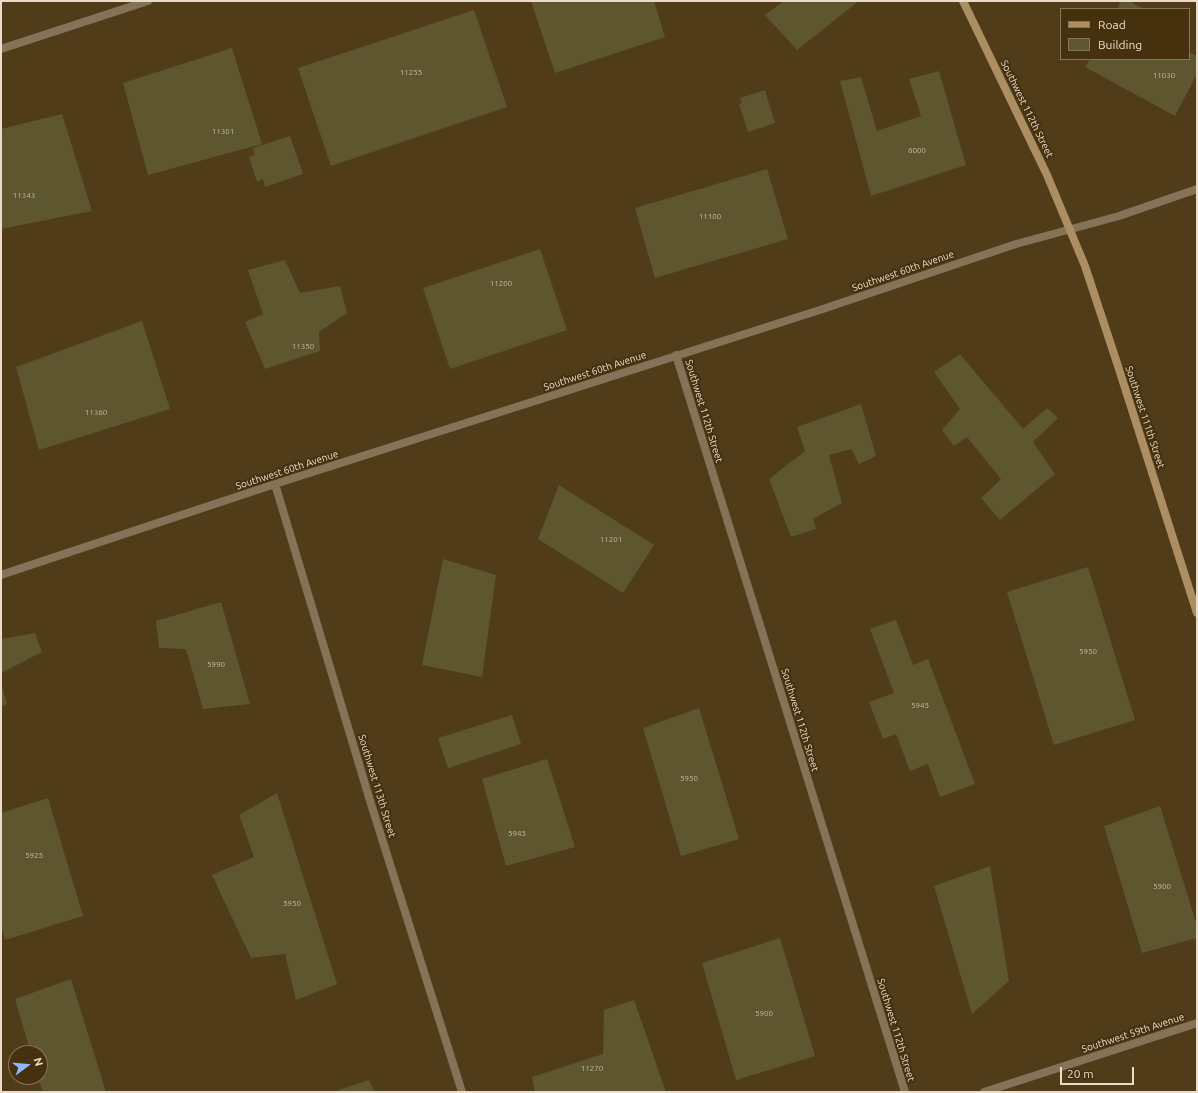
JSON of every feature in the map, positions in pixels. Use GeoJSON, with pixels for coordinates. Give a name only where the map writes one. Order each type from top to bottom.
{"type":"FeatureCollection","features":[{"type":"Feature","properties":{"kind":"main road","name":"Southwest 112th Street"},"geometry":{"type":"LineString","coordinates":[[963,1],[988,50],[1047,175],[1070,228]]}},
{"type":"Feature","properties":{"kind":"main road","name":"Southwest 111th Street"},"geometry":{"type":"LineString","coordinates":[[1070,228],[1093,290],[1197,613]]}},
{"type":"Feature","properties":{"kind":"street"},"geometry":{"type":"LineString","coordinates":[[1,49],[148,1]]}},
{"type":"Feature","properties":{"kind":"street","name":"Southwest 60th Avenue"},"geometry":{"type":"LineString","coordinates":[[1,575],[275,484],[823,309],[1016,244],[1070,228],[1119,216],[1197,189]]}},
{"type":"Feature","properties":{"kind":"street","name":"Southwest 112th Street"},"geometry":{"type":"LineString","coordinates":[[676,355],[905,1092]]}},
{"type":"Feature","properties":{"kind":"street","name":"Southwest 113th Street"},"geometry":{"type":"LineString","coordinates":[[275,484],[372,804],[462,1092]]}},
{"type":"Feature","properties":{"kind":"street","name":"Southwest 59th Avenue"},"geometry":{"type":"LineString","coordinates":[[984,1092],[1197,1022]]}},
{"type":"Feature","properties":{"kind":"building"},"geometry":{"type":"Polygon","coordinates":[[[531,1],[654,1],[665,37],[555,73],[531,1]]]}},
{"type":"Feature","properties":{"kind":"building"},"geometry":{"type":"Polygon","coordinates":[[[784,1],[859,1],[797,50],[765,15],[784,1]]]}},
{"type":"Feature","properties":{"kind":"building"},"geometry":{"type":"Polygon","coordinates":[[[1121,1],[1129,1],[1142,8],[1118,8],[1121,1]]]}},
{"type":"Feature","properties":{"kind":"building"},"geometry":{"type":"Polygon","coordinates":[[[474,10],[507,107],[331,166],[298,68],[474,10]]]}},
{"type":"Feature","properties":{"kind":"building"},"geometry":{"type":"Polygon","coordinates":[[[232,48],[262,144],[148,175],[123,83],[232,48]]]}},
{"type":"Feature","properties":{"kind":"building"},"geometry":{"type":"Polygon","coordinates":[[[1190,52],[1197,56],[1197,74],[1175,116],[1085,67],[1089,60],[1190,60],[1190,52]]]}},
{"type":"Feature","properties":{"kind":"building"},"geometry":{"type":"Polygon","coordinates":[[[939,71],[966,165],[871,196],[840,81],[861,77],[877,131],[921,116],[909,79],[939,71]]]}},
{"type":"Feature","properties":{"kind":"building"},"geometry":{"type":"Polygon","coordinates":[[[765,90],[775,123],[748,132],[739,104],[742,103],[740,98],[765,90]]]}},
{"type":"Feature","properties":{"kind":"building"},"geometry":{"type":"Polygon","coordinates":[[[62,114],[92,211],[1,229],[1,129],[62,114]]]}},
{"type":"Feature","properties":{"kind":"building"},"geometry":{"type":"Polygon","coordinates":[[[290,136],[303,174],[265,187],[263,179],[257,182],[249,157],[255,155],[253,148],[290,136]]]}},
{"type":"Feature","properties":{"kind":"building"},"geometry":{"type":"Polygon","coordinates":[[[767,169],[788,239],[655,278],[635,208],[767,169]]]}},
{"type":"Feature","properties":{"kind":"building"},"geometry":{"type":"Polygon","coordinates":[[[540,249],[567,330],[450,369],[423,288],[540,249]]]}},
{"type":"Feature","properties":{"kind":"building"},"geometry":{"type":"Polygon","coordinates":[[[285,260],[300,293],[340,286],[347,313],[319,332],[320,351],[265,369],[245,322],[263,314],[248,270],[285,260]]]}},
{"type":"Feature","properties":{"kind":"building"},"geometry":{"type":"Polygon","coordinates":[[[142,321],[170,409],[39,450],[16,367],[142,321]]]}},
{"type":"Feature","properties":{"kind":"building"},"geometry":{"type":"Polygon","coordinates":[[[960,354],[1023,429],[1047,408],[1058,418],[1033,442],[1055,474],[1000,520],[981,498],[1001,479],[967,437],[954,446],[942,430],[960,409],[934,372],[960,354]]]}},
{"type":"Feature","properties":{"kind":"building"},"geometry":{"type":"Polygon","coordinates":[[[861,404],[876,456],[859,464],[851,449],[829,455],[842,503],[813,519],[816,529],[791,537],[769,479],[805,451],[797,427],[861,404]]]}},
{"type":"Feature","properties":{"kind":"building"},"geometry":{"type":"Polygon","coordinates":[[[559,485],[654,545],[623,593],[538,539],[559,485]]]}},
{"type":"Feature","properties":{"kind":"building"},"geometry":{"type":"Polygon","coordinates":[[[443,559],[496,575],[482,677],[422,665],[443,559]]]}},
{"type":"Feature","properties":{"kind":"building"},"geometry":{"type":"Polygon","coordinates":[[[1088,567],[1135,720],[1054,745],[1007,592],[1088,567]]]}},
{"type":"Feature","properties":{"kind":"building"},"geometry":{"type":"Polygon","coordinates":[[[221,602],[250,704],[203,709],[186,649],[159,648],[156,621],[221,602]]]}},
{"type":"Feature","properties":{"kind":"building"},"geometry":{"type":"Polygon","coordinates":[[[896,620],[913,665],[928,659],[975,784],[940,797],[928,764],[910,771],[896,734],[883,739],[869,702],[894,693],[870,629],[896,620]]]}},
{"type":"Feature","properties":{"kind":"building"},"geometry":{"type":"Polygon","coordinates":[[[35,633],[42,652],[1,673],[1,639],[35,633]]]}},
{"type":"Feature","properties":{"kind":"building"},"geometry":{"type":"Polygon","coordinates":[[[1,684],[7,704],[1,707],[1,684]]]}},
{"type":"Feature","properties":{"kind":"building"},"geometry":{"type":"Polygon","coordinates":[[[699,708],[739,839],[681,856],[643,728],[699,708]]]}},
{"type":"Feature","properties":{"kind":"building"},"geometry":{"type":"Polygon","coordinates":[[[512,715],[521,744],[448,768],[438,738],[512,715]]]}},
{"type":"Feature","properties":{"kind":"building"},"geometry":{"type":"Polygon","coordinates":[[[547,759],[575,847],[506,866],[482,779],[547,759]]]}},
{"type":"Feature","properties":{"kind":"building"},"geometry":{"type":"Polygon","coordinates":[[[277,793],[337,984],[296,1000],[285,954],[251,958],[212,875],[254,857],[239,815],[277,793]]]}},
{"type":"Feature","properties":{"kind":"building"},"geometry":{"type":"Polygon","coordinates":[[[48,798],[83,916],[5,940],[1,925],[1,813],[48,798]]]}},
{"type":"Feature","properties":{"kind":"building"},"geometry":{"type":"Polygon","coordinates":[[[1160,806],[1197,926],[1197,938],[1142,953],[1104,826],[1160,806]]]}},
{"type":"Feature","properties":{"kind":"building"},"geometry":{"type":"Polygon","coordinates":[[[990,866],[1009,981],[972,1014],[934,886],[990,866]]]}},
{"type":"Feature","properties":{"kind":"building"},"geometry":{"type":"Polygon","coordinates":[[[780,938],[815,1056],[736,1080],[702,963],[780,938]]]}},
{"type":"Feature","properties":{"kind":"building"},"geometry":{"type":"Polygon","coordinates":[[[71,979],[106,1092],[43,1092],[41,1085],[48,1085],[48,1045],[29,1045],[15,999],[71,979]]]}},
{"type":"Feature","properties":{"kind":"building"},"geometry":{"type":"Polygon","coordinates":[[[634,1000],[666,1092],[535,1092],[532,1077],[603,1054],[604,1010],[634,1000]]]}},
{"type":"Feature","properties":{"kind":"building"},"geometry":{"type":"Polygon","coordinates":[[[369,1080],[375,1092],[333,1092],[369,1080]]]}}]}
